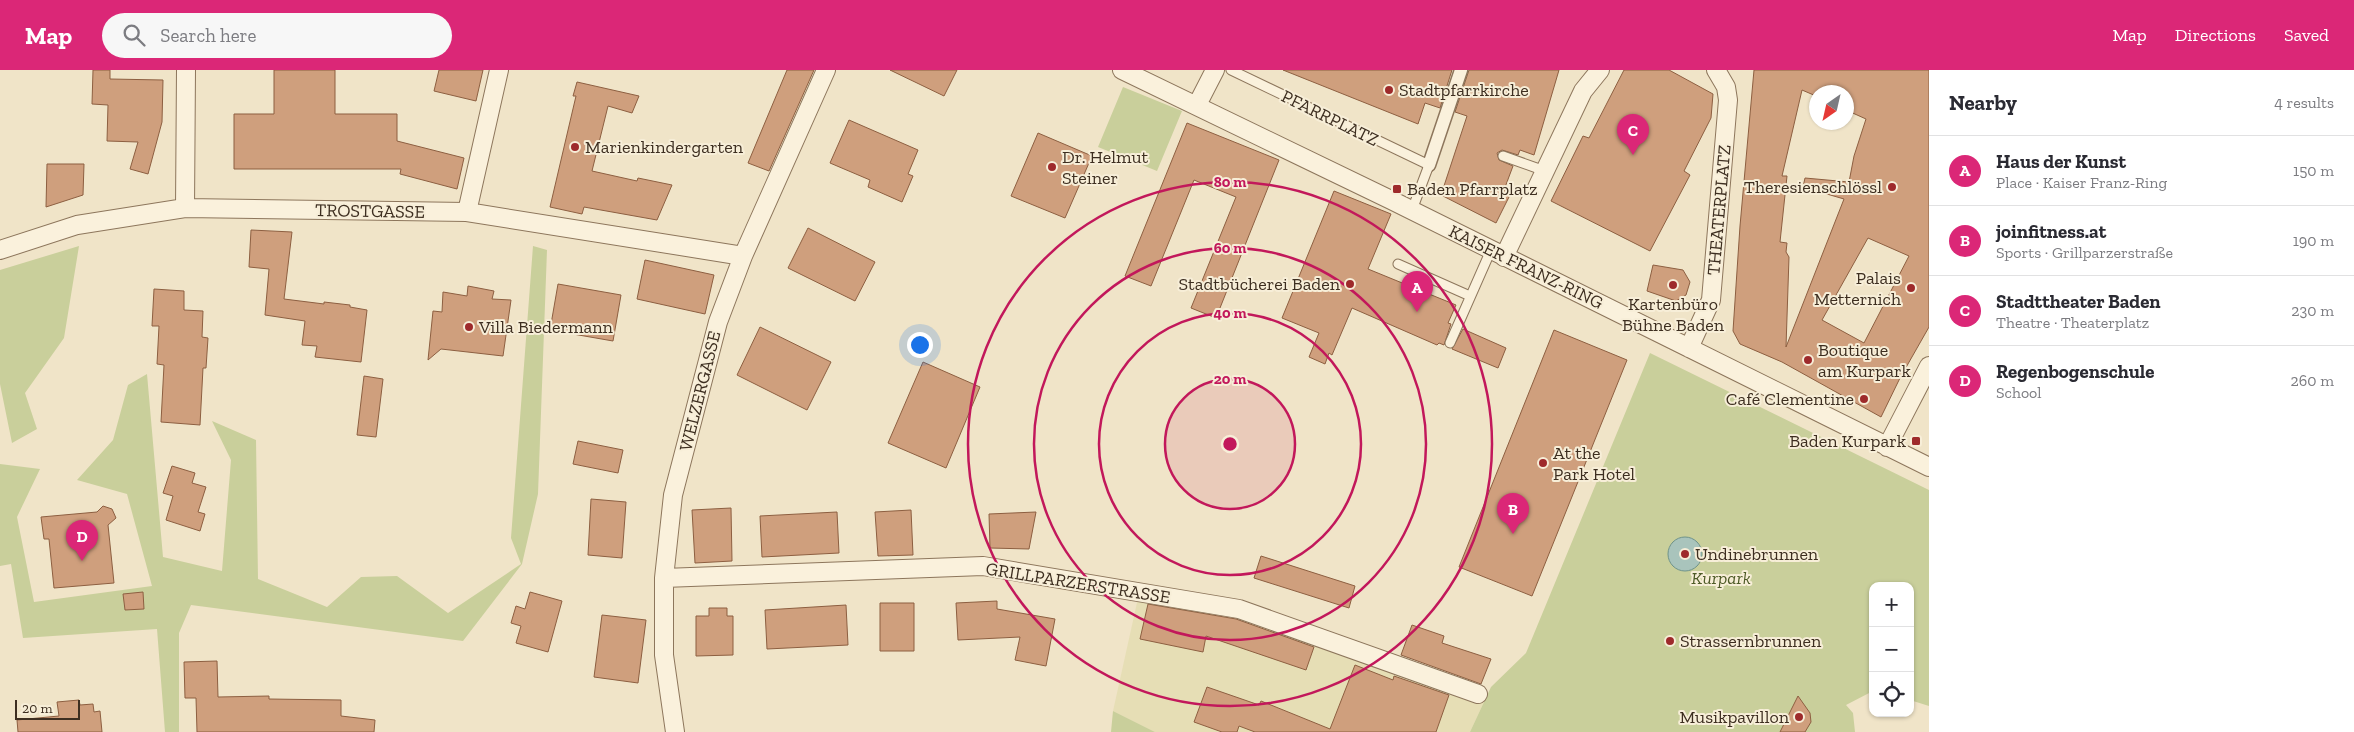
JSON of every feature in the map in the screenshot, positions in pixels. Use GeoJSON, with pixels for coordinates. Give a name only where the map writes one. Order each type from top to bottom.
{"type":"FeatureCollection","features":[{"type":"Feature","properties":{"kind":"street"},"geometry":{"type":"LineString","coordinates":[[185,208],[186,70]]}},
{"type":"Feature","properties":{"kind":"street"},"geometry":{"type":"LineString","coordinates":[[467,212],[499,70]]}},
{"type":"Feature","properties":{"kind":"street","name":"WELZERGASSE"},"geometry":{"type":"LineString","coordinates":[[675,732],[664,655],[664,578],[673,494],[718,322],[743,256],[826,70]]}},
{"type":"Feature","properties":{"kind":"street","name":"KAISER FRANZ-RING"},"geometry":{"type":"LineString","coordinates":[[1122,70],[1412,210],[1929,467]]}},
{"type":"Feature","properties":{"kind":"street"},"geometry":{"type":"LineString","coordinates":[[1197,105],[1215,70]]}},
{"type":"Feature","properties":{"kind":"street"},"geometry":{"type":"LineString","coordinates":[[1429,165],[1461,70]]}},
{"type":"Feature","properties":{"kind":"street"},"geometry":{"type":"LineString","coordinates":[[1498,253],[1545,171],[1583,91],[1600,70]]}},
{"type":"Feature","properties":{"kind":"street","name":"THEATERPLATZ"},"geometry":{"type":"LineString","coordinates":[[1689,348],[1711,300],[1728,100],[1726,87],[1721,75],[1716,70]]}},
{"type":"Feature","properties":{"kind":"street","name":"TROSTGASSE"},"geometry":{"type":"LineString","coordinates":[[0,250],[78,225],[185,208],[467,212],[743,256]]}},
{"type":"Feature","properties":{"kind":"street"},"geometry":{"type":"LineString","coordinates":[[1888,447],[1929,366]]}},
{"type":"Feature","properties":{"kind":"street","name":"GRILLPARZERSTRASSE"},"geometry":{"type":"LineString","coordinates":[[664,578],[983,566],[1239,609],[1478,694]]}},
{"type":"Feature","properties":{"kind":"lane","name":"PFARRPLATZ"},"geometry":{"type":"LineString","coordinates":[[1231,70],[1429,165]]}},
{"type":"Feature","properties":{"kind":"lane"},"geometry":{"type":"LineString","coordinates":[[1503,156],[1545,171]]}},
{"type":"Feature","properties":{"kind":"lane"},"geometry":{"type":"LineString","coordinates":[[1412,210],[1429,165]]}},
{"type":"Feature","properties":{"kind":"lane"},"geometry":{"type":"LineString","coordinates":[[1450,343],[1470,296],[1498,253]]}},
{"type":"Feature","properties":{"kind":"lane"},"geometry":{"type":"LineString","coordinates":[[1398,264],[1470,296]]}},
{"type":"Feature","properties":{"kind":"shaded area"},"geometry":{"type":"Polygon","coordinates":[[[1138,598],[1235,617],[1485,700],[1470,732],[1155,732],[1113,711],[1138,598]]]}},
{"type":"Feature","properties":{"kind":"green space"},"geometry":{"type":"Polygon","coordinates":[[[1123,87],[1182,111],[1157,171],[1098,147],[1123,87]]]}},
{"type":"Feature","properties":{"kind":"green space"},"geometry":{"type":"Polygon","coordinates":[[[79,246],[64,338],[25,393],[37,429],[12,443],[0,384],[0,270],[79,246]]]}},
{"type":"Feature","properties":{"kind":"green space"},"geometry":{"type":"Polygon","coordinates":[[[533,246],[547,250],[538,494],[522,564],[463,641],[191,605],[179,633],[179,732],[165,732],[157,629],[23,638],[11,564],[0,566],[0,464],[40,469],[17,517],[34,602],[152,586],[127,494],[77,480],[113,440],[128,385],[147,374],[163,557],[222,571],[231,460],[212,421],[256,440],[258,579],[327,607],[361,577],[397,576],[448,613],[521,564],[511,538],[533,246]]]}},
{"type":"Feature","properties":{"kind":"green space","name":"Kurpark"},"geometry":{"type":"Polygon","coordinates":[[[1650,353],[1929,490],[1929,706],[1914,701],[1914,582],[1869,582],[1869,693],[1846,705],[1853,713],[1855,732],[1470,732],[1491,687],[1526,653],[1650,353]]]}},
{"type":"Feature","properties":{"kind":"green space"},"geometry":{"type":"Polygon","coordinates":[[[1113,711],[1155,732],[1111,732],[1113,711]]]}},
{"type":"Feature","properties":{"kind":"water","name":"Undinebrunnen"},"geometry":{"type":"Polygon","coordinates":[[[1685,537],[1692,538],[1697,542],[1701,547],[1701,561],[1697,566],[1692,570],[1685,571],[1678,570],[1673,566],[1669,561],[1668,554],[1669,547],[1673,542],[1678,538],[1685,537]]]}},
{"type":"Feature","properties":{"kind":"building"},"geometry":{"type":"Polygon","coordinates":[[[93,70],[110,70],[110,79],[163,80],[162,122],[148,174],[130,169],[138,142],[107,141],[108,105],[92,104],[93,70]]]}},
{"type":"Feature","properties":{"kind":"building"},"geometry":{"type":"Polygon","coordinates":[[[274,70],[335,70],[335,114],[397,114],[397,141],[464,158],[457,189],[400,174],[401,169],[234,169],[234,114],[274,114],[274,70]]]}},
{"type":"Feature","properties":{"kind":"building"},"geometry":{"type":"Polygon","coordinates":[[[439,70],[483,70],[476,101],[434,91],[439,70]]]}},
{"type":"Feature","properties":{"kind":"building"},"geometry":{"type":"Polygon","coordinates":[[[787,70],[814,70],[769,171],[748,163],[787,70]]]}},
{"type":"Feature","properties":{"kind":"building"},"geometry":{"type":"Polygon","coordinates":[[[890,70],[957,70],[944,96],[890,70]]]}},
{"type":"Feature","properties":{"kind":"building","name":"Stadtpfarrkirche"},"geometry":{"type":"Polygon","coordinates":[[[1283,70],[1452,70],[1440,108],[1425,103],[1418,124],[1283,70]]]}},
{"type":"Feature","properties":{"kind":"building"},"geometry":{"type":"Polygon","coordinates":[[[1469,70],[1559,70],[1534,155],[1520,150],[1518,155],[1502,150],[1497,153],[1499,160],[1513,166],[1504,190],[1511,193],[1496,223],[1441,195],[1467,116],[1455,112],[1469,70]]]}},
{"type":"Feature","properties":{"kind":"building"},"geometry":{"type":"Polygon","coordinates":[[[1624,70],[1669,70],[1713,94],[1711,118],[1684,171],[1690,175],[1650,251],[1551,201],[1583,136],[1589,138],[1624,70]]]}},
{"type":"Feature","properties":{"kind":"building"},"geometry":{"type":"Polygon","coordinates":[[[1754,70],[1929,70],[1929,327],[1900,378],[1881,417],[1782,362],[1740,344],[1733,331],[1754,70]],[[1809,85],[1809,93],[1802,90],[1782,176],[1787,176],[1780,242],[1787,243],[1786,252],[1789,257],[1786,347],[1844,199],[1803,187],[1805,178],[1849,182],[1854,156],[1866,119],[1854,114],[1854,85],[1809,85]],[[1868,238],[1822,320],[1864,343],[1909,256],[1868,238]]]}},
{"type":"Feature","properties":{"kind":"building"},"geometry":{"type":"Polygon","coordinates":[[[577,82],[639,96],[632,113],[608,106],[592,171],[637,181],[638,178],[672,185],[657,220],[584,207],[582,214],[550,207],[576,96],[573,96],[577,82]]]}},
{"type":"Feature","properties":{"kind":"building"},"geometry":{"type":"Polygon","coordinates":[[[849,120],[918,150],[908,174],[913,176],[902,202],[868,187],[870,180],[830,163],[849,120]]]}},
{"type":"Feature","properties":{"kind":"building"},"geometry":{"type":"Polygon","coordinates":[[[1187,123],[1279,160],[1216,318],[1191,308],[1236,197],[1194,180],[1151,286],[1125,276],[1187,123]]]}},
{"type":"Feature","properties":{"kind":"building"},"geometry":{"type":"Polygon","coordinates":[[[1038,133],[1092,156],[1065,218],[1011,196],[1038,133]]]}},
{"type":"Feature","properties":{"kind":"building"},"geometry":{"type":"Polygon","coordinates":[[[47,164],[84,164],[83,195],[46,207],[47,164]]]}},
{"type":"Feature","properties":{"kind":"building"},"geometry":{"type":"Polygon","coordinates":[[[1334,191],[1391,214],[1368,269],[1456,305],[1448,323],[1451,324],[1444,345],[1439,343],[1437,345],[1352,308],[1332,355],[1329,353],[1325,364],[1309,357],[1319,333],[1282,318],[1334,191]]]}},
{"type":"Feature","properties":{"kind":"building"},"geometry":{"type":"Polygon","coordinates":[[[808,228],[875,262],[855,301],[788,268],[808,228]]]}},
{"type":"Feature","properties":{"kind":"building"},"geometry":{"type":"Polygon","coordinates":[[[251,230],[292,232],[284,299],[350,305],[350,307],[367,310],[361,362],[315,357],[317,346],[302,345],[305,321],[265,315],[269,269],[249,267],[251,230]]]}},
{"type":"Feature","properties":{"kind":"building"},"geometry":{"type":"Polygon","coordinates":[[[645,260],[714,275],[705,314],[637,299],[645,260]]]}},
{"type":"Feature","properties":{"kind":"building","name":"Kartenbüro Bühne Baden"},"geometry":{"type":"Polygon","coordinates":[[[1653,265],[1683,270],[1690,282],[1686,295],[1676,301],[1647,291],[1653,265]]]}},
{"type":"Feature","properties":{"kind":"building"},"geometry":{"type":"Polygon","coordinates":[[[558,284],[621,295],[613,341],[550,330],[558,284]]]}},
{"type":"Feature","properties":{"kind":"building","name":"Villa Biedermann"},"geometry":{"type":"Polygon","coordinates":[[[468,286],[494,291],[492,299],[511,300],[503,356],[441,349],[428,360],[433,311],[442,312],[443,292],[467,296],[468,286]]]}},
{"type":"Feature","properties":{"kind":"building"},"geometry":{"type":"Polygon","coordinates":[[[154,289],[184,291],[184,310],[203,311],[202,337],[208,338],[206,368],[203,368],[200,425],[161,422],[164,365],[157,364],[159,326],[152,326],[154,289]]]}},
{"type":"Feature","properties":{"kind":"building"},"geometry":{"type":"Polygon","coordinates":[[[760,327],[831,362],[807,410],[737,375],[760,327]]]}},
{"type":"Feature","properties":{"kind":"building"},"geometry":{"type":"Polygon","coordinates":[[[1463,329],[1506,348],[1498,368],[1452,349],[1463,329]]]}},
{"type":"Feature","properties":{"kind":"building","name":"At the Park Hotel"},"geometry":{"type":"Polygon","coordinates":[[[1554,330],[1627,360],[1532,596],[1459,567],[1554,330]]]}},
{"type":"Feature","properties":{"kind":"building"},"geometry":{"type":"Polygon","coordinates":[[[923,362],[980,387],[946,468],[888,443],[923,362]]]}},
{"type":"Feature","properties":{"kind":"building"},"geometry":{"type":"Polygon","coordinates":[[[364,376],[383,379],[376,437],[357,435],[364,376]]]}},
{"type":"Feature","properties":{"kind":"building"},"geometry":{"type":"Polygon","coordinates":[[[578,441],[623,450],[618,473],[573,464],[578,441]]]}},
{"type":"Feature","properties":{"kind":"building"},"geometry":{"type":"Polygon","coordinates":[[[172,466],[195,473],[192,483],[206,487],[198,512],[205,514],[200,531],[166,520],[173,496],[163,493],[172,466]]]}},
{"type":"Feature","properties":{"kind":"building"},"geometry":{"type":"Polygon","coordinates":[[[591,499],[626,502],[622,558],[588,555],[591,499]]]}},
{"type":"Feature","properties":{"kind":"building"},"geometry":{"type":"Polygon","coordinates":[[[103,506],[112,509],[116,518],[108,525],[114,583],[54,588],[49,539],[44,539],[41,517],[97,512],[103,506]]]}},
{"type":"Feature","properties":{"kind":"building"},"geometry":{"type":"Polygon","coordinates":[[[731,508],[732,561],[695,563],[692,510],[731,508]]]}},
{"type":"Feature","properties":{"kind":"building"},"geometry":{"type":"Polygon","coordinates":[[[911,510],[913,555],[878,556],[875,512],[911,510]]]}},
{"type":"Feature","properties":{"kind":"building"},"geometry":{"type":"Polygon","coordinates":[[[837,512],[839,553],[762,557],[760,516],[837,512]]]}},
{"type":"Feature","properties":{"kind":"building"},"geometry":{"type":"Polygon","coordinates":[[[1036,512],[1029,549],[990,548],[989,514],[1036,512]]]}},
{"type":"Feature","properties":{"kind":"building"},"geometry":{"type":"Polygon","coordinates":[[[1261,556],[1355,586],[1349,608],[1254,578],[1261,556]]]}},
{"type":"Feature","properties":{"kind":"building"},"geometry":{"type":"Polygon","coordinates":[[[143,592],[144,609],[125,610],[123,594],[143,592]]]}},
{"type":"Feature","properties":{"kind":"building"},"geometry":{"type":"Polygon","coordinates":[[[530,592],[562,601],[548,652],[516,643],[521,626],[511,623],[516,606],[525,609],[530,592]]]}},
{"type":"Feature","properties":{"kind":"building"},"geometry":{"type":"Polygon","coordinates":[[[997,601],[997,609],[1055,619],[1046,666],[1015,660],[1020,637],[958,640],[956,603],[997,601]]]}},
{"type":"Feature","properties":{"kind":"building"},"geometry":{"type":"Polygon","coordinates":[[[880,603],[914,603],[914,651],[880,651],[880,603]]]}},
{"type":"Feature","properties":{"kind":"building"},"geometry":{"type":"Polygon","coordinates":[[[1148,604],[1236,619],[1314,647],[1306,670],[1206,636],[1203,652],[1140,639],[1148,604]]]}},
{"type":"Feature","properties":{"kind":"building"},"geometry":{"type":"Polygon","coordinates":[[[846,605],[848,645],[767,649],[765,610],[846,605]]]}},
{"type":"Feature","properties":{"kind":"building"},"geometry":{"type":"Polygon","coordinates":[[[709,608],[727,608],[727,616],[733,616],[733,655],[696,656],[696,616],[709,616],[709,608]]]}},
{"type":"Feature","properties":{"kind":"building"},"geometry":{"type":"Polygon","coordinates":[[[602,615],[646,620],[638,683],[594,677],[602,615]]]}},
{"type":"Feature","properties":{"kind":"building"},"geometry":{"type":"Polygon","coordinates":[[[1412,625],[1444,636],[1442,643],[1491,659],[1481,684],[1401,655],[1412,625]]]}},
{"type":"Feature","properties":{"kind":"building"},"geometry":{"type":"Polygon","coordinates":[[[217,661],[218,697],[269,696],[269,699],[341,700],[341,716],[375,720],[374,732],[197,732],[196,698],[185,698],[184,662],[217,661]]]}},
{"type":"Feature","properties":{"kind":"building"},"geometry":{"type":"Polygon","coordinates":[[[1355,665],[1393,680],[1394,676],[1449,695],[1436,732],[1255,732],[1239,726],[1237,732],[1222,732],[1194,722],[1207,687],[1259,705],[1261,701],[1330,729],[1355,665]]]}},
{"type":"Feature","properties":{"kind":"building","name":"Musikpavillon"},"geometry":{"type":"Polygon","coordinates":[[[1798,696],[1810,713],[1811,722],[1805,732],[1780,732],[1798,696]]]}},
{"type":"Feature","properties":{"kind":"building"},"geometry":{"type":"Polygon","coordinates":[[[79,700],[80,705],[93,704],[94,712],[100,711],[102,732],[18,732],[17,720],[59,716],[57,702],[79,700]]]}},
{"type":"Feature","properties":{"kind":"place","name":"Stadtpfarrkirche"},"geometry":{"type":"Point","coordinates":[1389,90]}},
{"type":"Feature","properties":{"kind":"place","name":"Marienkindergarten"},"geometry":{"type":"Point","coordinates":[575,147]}},
{"type":"Feature","properties":{"kind":"place","name":"Stadttheater Baden"},"geometry":{"type":"Point","coordinates":[1633,155]}},
{"type":"Feature","properties":{"kind":"place","name":"Dr. Helmut Steiner"},"geometry":{"type":"Point","coordinates":[1052,167]}},
{"type":"Feature","properties":{"kind":"place","name":"Theresienschlössl"},"geometry":{"type":"Point","coordinates":[1892,187]}},
{"type":"Feature","properties":{"kind":"place","name":"Baden Pfarrplatz"},"geometry":{"type":"Point","coordinates":[1397,189]}},
{"type":"Feature","properties":{"kind":"place","name":"Stadtbücherei Baden"},"geometry":{"type":"Point","coordinates":[1350,284]}},
{"type":"Feature","properties":{"kind":"place","name":"Kartenbüro Bühne Baden"},"geometry":{"type":"Point","coordinates":[1673,285]}},
{"type":"Feature","properties":{"kind":"place","name":"Palais Metternich"},"geometry":{"type":"Point","coordinates":[1911,288]}},
{"type":"Feature","properties":{"kind":"place","name":"Haus der Kunst"},"geometry":{"type":"Point","coordinates":[1417,312]}},
{"type":"Feature","properties":{"kind":"place","name":"Villa Biedermann"},"geometry":{"type":"Point","coordinates":[469,327]}},
{"type":"Feature","properties":{"kind":"place","name":"Boutique am Kurpark"},"geometry":{"type":"Point","coordinates":[1808,360]}},
{"type":"Feature","properties":{"kind":"place","name":"Café Clementine"},"geometry":{"type":"Point","coordinates":[1864,399]}},
{"type":"Feature","properties":{"kind":"place","name":"Baden Kurpark"},"geometry":{"type":"Point","coordinates":[1916,441]}},
{"type":"Feature","properties":{"kind":"place","name":"At the Park Hotel"},"geometry":{"type":"Point","coordinates":[1543,463]}},
{"type":"Feature","properties":{"kind":"place","name":"joinfitness.at"},"geometry":{"type":"Point","coordinates":[1513,534]}},
{"type":"Feature","properties":{"kind":"place","name":"Undinebrunnen"},"geometry":{"type":"Point","coordinates":[1685,554]}},
{"type":"Feature","properties":{"kind":"place","name":"Regenbogenschule"},"geometry":{"type":"Point","coordinates":[82,561]}},
{"type":"Feature","properties":{"kind":"place","name":"Strassernbrunnen"},"geometry":{"type":"Point","coordinates":[1670,641]}},
{"type":"Feature","properties":{"kind":"place","name":"Musikpavillon"},"geometry":{"type":"Point","coordinates":[1799,717]}}]}
